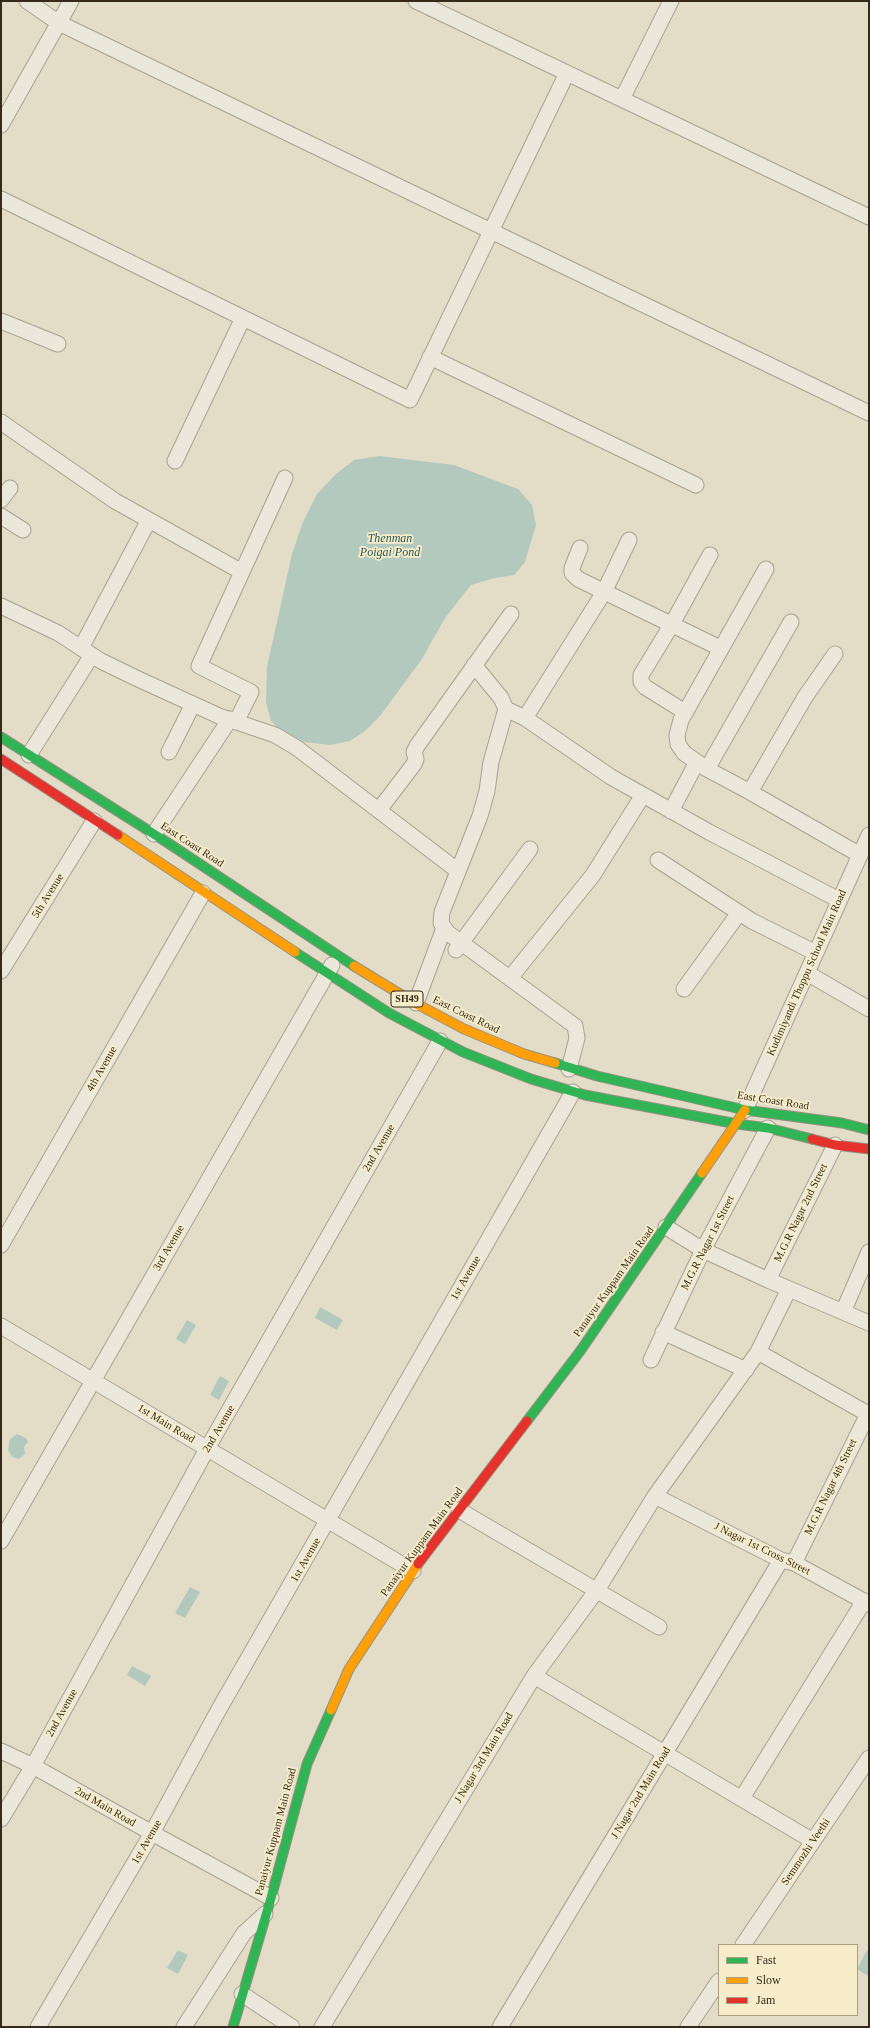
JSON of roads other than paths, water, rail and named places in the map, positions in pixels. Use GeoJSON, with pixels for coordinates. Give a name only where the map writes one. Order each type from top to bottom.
{"type":"FeatureCollection","features":[{"type":"Feature","properties":{"kind":"main road","name":"East Coast Road"},"geometry":{"type":"LineString","coordinates":[[1,738],[154,834],[337,956],[416,1003],[494,1043],[570,1069],[745,1110],[842,1123],[869,1130]]}},
{"type":"Feature","properties":{"kind":"main road","name":"SH49"},"geometry":{"type":"LineString","coordinates":[[1,760],[327,974],[389,1013],[440,1041],[509,1071],[573,1092],[737,1124],[768,1128],[835,1145],[869,1149]]}},
{"type":"Feature","properties":{"kind":"main road","name":"Panaiyur Kuppam Main Road"},"geometry":{"type":"LineString","coordinates":[[233,2027],[265,1914],[271,1898],[307,1764],[349,1669],[413,1571],[581,1350],[737,1124],[745,1110]]}},
{"type":"Feature","properties":{"kind":"street"},"geometry":{"type":"LineString","coordinates":[[27,1],[59,23],[869,413]]}},
{"type":"Feature","properties":{"kind":"street"},"geometry":{"type":"LineString","coordinates":[[1,125],[71,1]]}},
{"type":"Feature","properties":{"kind":"street"},"geometry":{"type":"LineString","coordinates":[[416,1],[869,217]]}},
{"type":"Feature","properties":{"kind":"street"},"geometry":{"type":"LineString","coordinates":[[622,100],[671,1]]}},
{"type":"Feature","properties":{"kind":"street"},"geometry":{"type":"LineString","coordinates":[[1,199],[410,400],[567,73]]}},
{"type":"Feature","properties":{"kind":"street"},"geometry":{"type":"LineString","coordinates":[[175,461],[243,318]]}},
{"type":"Feature","properties":{"kind":"street"},"geometry":{"type":"LineString","coordinates":[[1,321],[58,344]]}},
{"type":"Feature","properties":{"kind":"street"},"geometry":{"type":"LineString","coordinates":[[430,357],[696,485]]}},
{"type":"Feature","properties":{"kind":"street"},"geometry":{"type":"LineString","coordinates":[[1,422],[115,501],[242,572]]}},
{"type":"Feature","properties":{"kind":"street"},"geometry":{"type":"LineString","coordinates":[[154,834],[233,721],[251,692],[200,666],[285,478]]}},
{"type":"Feature","properties":{"kind":"street"},"geometry":{"type":"LineString","coordinates":[[1,516],[23,530]]}},
{"type":"Feature","properties":{"kind":"street"},"geometry":{"type":"LineString","coordinates":[[28,755],[86,652],[149,520]]}},
{"type":"Feature","properties":{"kind":"street"},"geometry":{"type":"LineString","coordinates":[[525,718],[604,592],[629,540]]}},
{"type":"Feature","properties":{"kind":"street"},"geometry":{"type":"LineString","coordinates":[[580,548],[572,568],[574,576],[720,648]]}},
{"type":"Feature","properties":{"kind":"street"},"geometry":{"type":"LineString","coordinates":[[686,712],[645,687],[641,682],[644,669],[672,624],[710,555]]}},
{"type":"Feature","properties":{"kind":"street"},"geometry":{"type":"LineString","coordinates":[[766,569],[720,648],[686,712],[677,735],[678,744],[684,754],[702,766],[860,854]]}},
{"type":"Feature","properties":{"kind":"street"},"geometry":{"type":"LineString","coordinates":[[1,606],[45,626],[86,652],[193,704],[233,721],[265,731],[297,748],[458,871]]}},
{"type":"Feature","properties":{"kind":"street"},"geometry":{"type":"LineString","coordinates":[[379,810],[414,764],[416,759],[414,752],[417,746],[511,614]]}},
{"type":"Feature","properties":{"kind":"street"},"geometry":{"type":"LineString","coordinates":[[671,811],[702,766],[791,622]]}},
{"type":"Feature","properties":{"kind":"street"},"geometry":{"type":"LineString","coordinates":[[750,792],[805,697],[835,654]]}},
{"type":"Feature","properties":{"kind":"street"},"geometry":{"type":"LineString","coordinates":[[474,665],[501,698],[506,709],[525,718],[611,776],[643,795],[839,900]]}},
{"type":"Feature","properties":{"kind":"street"},"geometry":{"type":"LineString","coordinates":[[170,752],[193,704]]}},
{"type":"Feature","properties":{"kind":"street"},"geometry":{"type":"LineString","coordinates":[[506,709],[491,762],[487,791],[480,816],[442,912],[442,923],[458,947],[510,978],[575,1026],[577,1038],[570,1069]]}},
{"type":"Feature","properties":{"kind":"street"},"geometry":{"type":"LineString","coordinates":[[510,978],[593,875],[643,795]]}},
{"type":"Feature","properties":{"kind":"street","name":"5th Avenue"},"geometry":{"type":"LineString","coordinates":[[1,971],[94,822]]}},
{"type":"Feature","properties":{"kind":"street","name":"Kudimiyandi Thoppu School Main Road"},"geometry":{"type":"LineString","coordinates":[[745,1110],[869,835]]}},
{"type":"Feature","properties":{"kind":"street"},"geometry":{"type":"LineString","coordinates":[[458,947],[530,849]]}},
{"type":"Feature","properties":{"kind":"street"},"geometry":{"type":"LineString","coordinates":[[658,860],[739,913],[816,953]]}},
{"type":"Feature","properties":{"kind":"street","name":"4th Avenue"},"geometry":{"type":"LineString","coordinates":[[1,1245],[203,893]]}},
{"type":"Feature","properties":{"kind":"street"},"geometry":{"type":"LineString","coordinates":[[684,989],[739,913]]}},
{"type":"Feature","properties":{"kind":"street"},"geometry":{"type":"LineString","coordinates":[[416,1003],[444,928]]}},
{"type":"Feature","properties":{"kind":"street","name":"3rd Avenue"},"geometry":{"type":"LineString","coordinates":[[1,1541],[337,956]]}},
{"type":"Feature","properties":{"kind":"street"},"geometry":{"type":"LineString","coordinates":[[806,973],[869,1009]]}},
{"type":"Feature","properties":{"kind":"street","name":"2nd Avenue"},"geometry":{"type":"LineString","coordinates":[[1,1819],[33,1766],[207,1449],[440,1041]]}},
{"type":"Feature","properties":{"kind":"street","name":"1st Avenue"},"geometry":{"type":"LineString","coordinates":[[38,2027],[152,1833],[218,1711],[573,1092]]}},
{"type":"Feature","properties":{"kind":"street","name":"M.G.R Nagar 1st Street"},"geometry":{"type":"LineString","coordinates":[[651,1360],[703,1250],[768,1128]]}},
{"type":"Feature","properties":{"kind":"street","name":"M.G.R Nagar 2nd Street"},"geometry":{"type":"LineString","coordinates":[[768,1280],[835,1145]]}},
{"type":"Feature","properties":{"kind":"street"},"geometry":{"type":"LineString","coordinates":[[666,1227],[703,1250],[768,1280],[869,1323]]}},
{"type":"Feature","properties":{"kind":"street"},"geometry":{"type":"LineString","coordinates":[[843,1312],[869,1252]]}},
{"type":"Feature","properties":{"kind":"street","name":"J Nagar 3rd Main Road"},"geometry":{"type":"LineString","coordinates":[[322,2027],[534,1676],[597,1590],[655,1496],[758,1352],[789,1289]]}},
{"type":"Feature","properties":{"kind":"street","name":"1st Main Road"},"geometry":{"type":"LineString","coordinates":[[1,1326],[413,1571]]}},
{"type":"Feature","properties":{"kind":"street"},"geometry":{"type":"LineString","coordinates":[[663,1332],[746,1370]]}},
{"type":"Feature","properties":{"kind":"street"},"geometry":{"type":"LineString","coordinates":[[758,1352],[868,1413]]}},
{"type":"Feature","properties":{"kind":"street","name":"M.G.R Nagar 4th Street"},"geometry":{"type":"LineString","coordinates":[[787,1562],[868,1413]]}},
{"type":"Feature","properties":{"kind":"street","name":"J Nagar 1st Cross Street"},"geometry":{"type":"LineString","coordinates":[[655,1496],[866,1603]]}},
{"type":"Feature","properties":{"kind":"street"},"geometry":{"type":"LineString","coordinates":[[460,1510],[659,1627]]}},
{"type":"Feature","properties":{"kind":"street","name":"J Nagar 2nd Main Road"},"geometry":{"type":"LineString","coordinates":[[500,2027],[665,1752],[787,1562]]}},
{"type":"Feature","properties":{"kind":"street"},"geometry":{"type":"LineString","coordinates":[[742,1798],[866,1603]]}},
{"type":"Feature","properties":{"kind":"street"},"geometry":{"type":"LineString","coordinates":[[534,1676],[814,1841]]}},
{"type":"Feature","properties":{"kind":"street","name":"2nd Main Road"},"geometry":{"type":"LineString","coordinates":[[1,1751],[33,1766],[271,1898]]}},
{"type":"Feature","properties":{"kind":"street","name":"Semmozhi Veethi"},"geometry":{"type":"LineString","coordinates":[[744,1944],[869,1758]]}},
{"type":"Feature","properties":{"kind":"street"},"geometry":{"type":"LineString","coordinates":[[184,2027],[244,1933],[265,1914]]}},
{"type":"Feature","properties":{"kind":"street"},"geometry":{"type":"LineString","coordinates":[[688,2027],[718,1982]]}},
{"type":"Feature","properties":{"kind":"street"},"geometry":{"type":"LineString","coordinates":[[242,1994],[292,2027]]}},
{"type":"Feature","properties":{"kind":"water","name":"Thenman Poigai Pond"},"geometry":{"type":"Polygon","coordinates":[[[379,456],[454,465],[518,489],[532,505],[536,525],[525,562],[514,575],[495,578],[471,585],[445,618],[422,659],[380,716],[365,731],[350,741],[330,745],[304,742],[285,735],[271,721],[266,702],[267,667],[292,554],[303,522],[317,494],[336,474],[354,460],[379,456]]]}},
{"type":"Feature","properties":{"kind":"water"},"geometry":{"type":"Polygon","coordinates":[[[320,1307],[343,1320],[337,1330],[315,1318],[320,1307]]]}},
{"type":"Feature","properties":{"kind":"water"},"geometry":{"type":"Polygon","coordinates":[[[187,1320],[196,1325],[185,1344],[176,1339],[187,1320]]]}},
{"type":"Feature","properties":{"kind":"water"},"geometry":{"type":"Polygon","coordinates":[[[220,1376],[229,1381],[219,1400],[210,1395],[220,1376]]]}},
{"type":"Feature","properties":{"kind":"water"},"geometry":{"type":"Polygon","coordinates":[[[17,1434],[26,1438],[28,1442],[24,1447],[25,1454],[19,1459],[12,1457],[8,1450],[10,1439],[17,1434]]]}},
{"type":"Feature","properties":{"kind":"water"},"geometry":{"type":"Polygon","coordinates":[[[190,1587],[200,1592],[185,1618],[175,1613],[190,1587]]]}},
{"type":"Feature","properties":{"kind":"water"},"geometry":{"type":"Polygon","coordinates":[[[132,1666],[151,1676],[145,1686],[127,1675],[132,1666]]]}},
{"type":"Feature","properties":{"kind":"water"},"geometry":{"type":"Polygon","coordinates":[[[178,1950],[188,1955],[178,1974],[167,1968],[178,1950]]]}},
{"type":"Feature","properties":{"kind":"water"},"geometry":{"type":"Polygon","coordinates":[[[867,1950],[869,1951],[868,1976],[858,1970],[867,1950]]]}}]}
